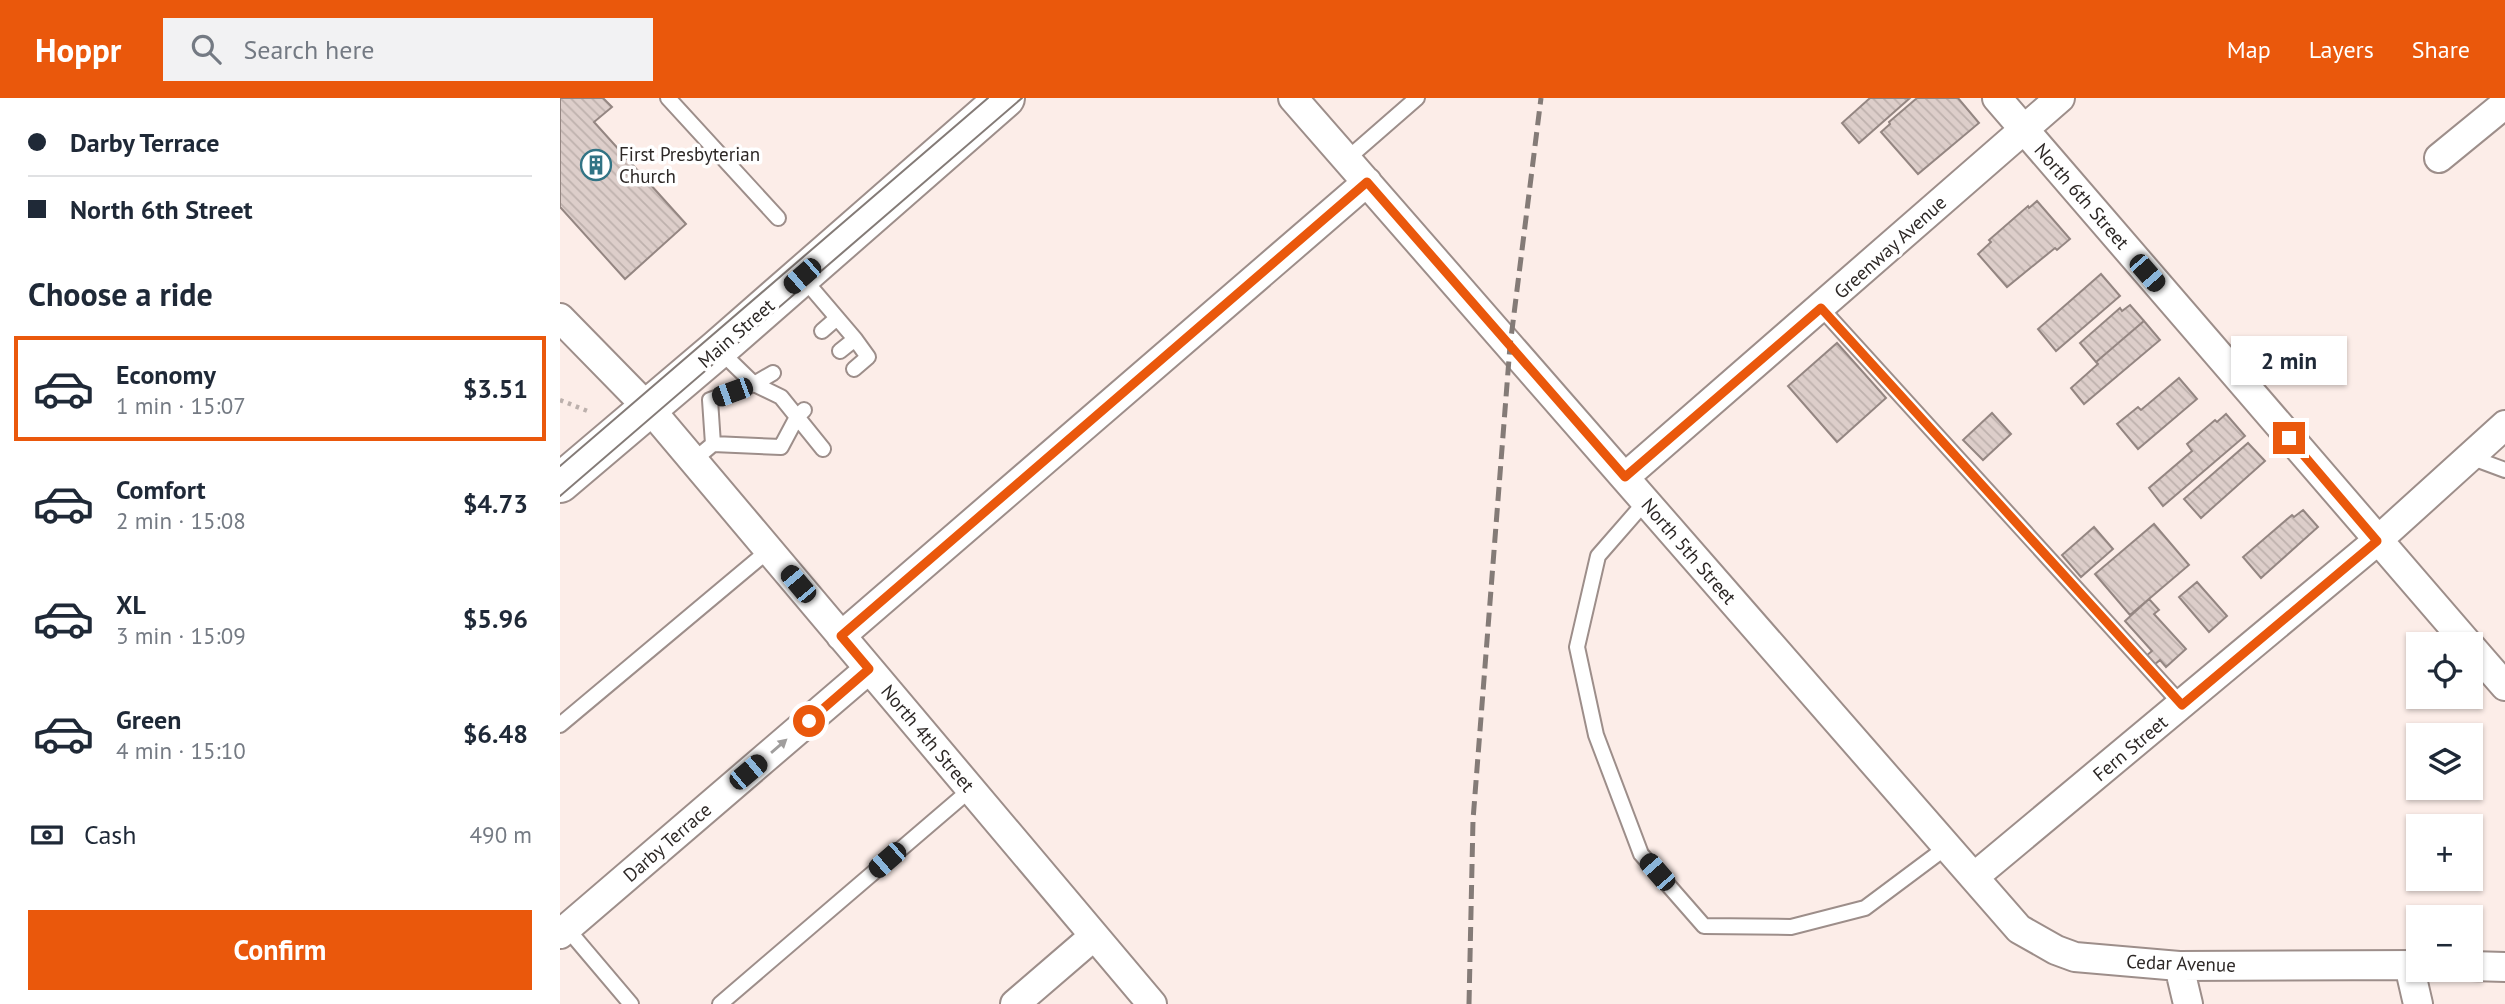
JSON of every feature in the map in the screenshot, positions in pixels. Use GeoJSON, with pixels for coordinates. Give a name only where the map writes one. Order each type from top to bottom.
{"type":"FeatureCollection","features":[{"type":"Feature","properties":{"kind":"main road","name":"Main Street"},"geometry":{"type":"LineString","coordinates":[[560,483],[1005,98]]}},
{"type":"Feature","properties":{"kind":"street","name":"North 5th Street"},"geometry":{"type":"LineString","coordinates":[[1293,98],[1974,877]]}},
{"type":"Feature","properties":{"kind":"street","name":"North 6th Street"},"geometry":{"type":"LineString","coordinates":[[1997,98],[2458,632]]}},
{"type":"Feature","properties":{"kind":"street","name":"Greenway Avenue"},"geometry":{"type":"LineString","coordinates":[[1625,477],[2060,98]]}},
{"type":"Feature","properties":{"kind":"street"},"geometry":{"type":"LineString","coordinates":[[2439,158],[2505,104]]}},
{"type":"Feature","properties":{"kind":"street"},"geometry":{"type":"LineString","coordinates":[[841,636],[1367,182]]}},
{"type":"Feature","properties":{"kind":"street","name":"North 4th Street"},"geometry":{"type":"LineString","coordinates":[[560,318],[649,408],[703,452],[769,550],[1152,1004]]}},
{"type":"Feature","properties":{"kind":"street","name":"Fern Street"},"geometry":{"type":"LineString","coordinates":[[1974,877],[2377,541],[2505,425]]}},
{"type":"Feature","properties":{"kind":"street","name":"North 6th Street"},"geometry":{"type":"LineString","coordinates":[[2483,660],[2505,685]]}},
{"type":"Feature","properties":{"kind":"street","name":"Darby Terrace"},"geometry":{"type":"LineString","coordinates":[[562,927],[869,669]]}},
{"type":"Feature","properties":{"kind":"street","name":"Cedar Avenue"},"geometry":{"type":"LineString","coordinates":[[1974,877],[2019,929],[2056,950],[2075,957],[2179,966],[2406,965]]}},
{"type":"Feature","properties":{"kind":"street"},"geometry":{"type":"LineString","coordinates":[[1015,1004],[1094,936]]}},
{"type":"Feature","properties":{"kind":"street"},"geometry":{"type":"LineString","coordinates":[[2179,966],[2188,1004]]}},
{"type":"Feature","properties":{"kind":"street"},"geometry":{"type":"LineString","coordinates":[[2483,966],[2505,967]]}},
{"type":"Feature","properties":{"kind":"street"},"geometry":{"type":"LineString","coordinates":[[2416,982],[2418,1004]]}},
{"type":"Feature","properties":{"kind":"lane"},"geometry":{"type":"LineString","coordinates":[[668,98],[778,218]]}},
{"type":"Feature","properties":{"kind":"lane"},"geometry":{"type":"LineString","coordinates":[[1347,159],[1417,98]]}},
{"type":"Feature","properties":{"kind":"lane"},"geometry":{"type":"LineString","coordinates":[[802,276],[868,357],[854,369]]}},
{"type":"Feature","properties":{"kind":"lane"},"geometry":{"type":"LineString","coordinates":[[1821,308],[2182,705]]}},
{"type":"Feature","properties":{"kind":"lane"},"geometry":{"type":"LineString","coordinates":[[822,331],[837,318]]}},
{"type":"Feature","properties":{"kind":"lane"},"geometry":{"type":"LineString","coordinates":[[839,351],[855,339]]}},
{"type":"Feature","properties":{"kind":"lane"},"geometry":{"type":"LineString","coordinates":[[718,349],[754,384],[785,394],[823,449]]}},
{"type":"Feature","properties":{"kind":"lane"},"geometry":{"type":"LineString","coordinates":[[773,373],[754,384],[710,400],[703,452],[781,447],[801,414]]}},
{"type":"Feature","properties":{"kind":"lane"},"geometry":{"type":"LineString","coordinates":[[2470,457],[2505,470]]}},
{"type":"Feature","properties":{"kind":"lane"},"geometry":{"type":"LineString","coordinates":[[1646,501],[1598,556],[1577,647],[1596,735],[1641,854],[1704,926],[1791,927],[1866,908],[1948,846]]}},
{"type":"Feature","properties":{"kind":"lane"},"geometry":{"type":"LineString","coordinates":[[560,725],[769,550]]}},
{"type":"Feature","properties":{"kind":"lane"},"geometry":{"type":"LineString","coordinates":[[720,1004],[971,789]]}},
{"type":"Feature","properties":{"kind":"lane"},"geometry":{"type":"LineString","coordinates":[[562,927],[631,1004]]}},
{"type":"Feature","properties":{"kind":"building","name":"First Presbyterian Church"},"geometry":{"type":"Polygon","coordinates":[[[560,98],[603,98],[612,107],[594,122],[686,224],[625,279],[560,207],[560,98]]]}},
{"type":"Feature","properties":{"kind":"building"},"geometry":{"type":"Polygon","coordinates":[[[1870,98],[1910,98],[1859,143],[1842,123],[1870,98]]]}},
{"type":"Feature","properties":{"kind":"building"},"geometry":{"type":"Polygon","coordinates":[[[1917,98],[1958,98],[1979,123],[1918,174],[1881,132],[1917,98]]]}},
{"type":"Feature","properties":{"kind":"building"},"geometry":{"type":"Polygon","coordinates":[[[2037,201],[2070,239],[2007,287],[1978,254],[1991,242],[1989,240],[2037,201]]]}},
{"type":"Feature","properties":{"kind":"building"},"geometry":{"type":"Polygon","coordinates":[[[2101,274],[2120,296],[2056,351],[2038,329],[2101,274]]]}},
{"type":"Feature","properties":{"kind":"building"},"geometry":{"type":"Polygon","coordinates":[[[2130,305],[2144,321],[2096,362],[2080,343],[2120,308],[2122,311],[2130,305]]]}},
{"type":"Feature","properties":{"kind":"building"},"geometry":{"type":"Polygon","coordinates":[[[2144,321],[2160,340],[2084,404],[2071,388],[2098,364],[2096,362],[2144,321]]]}},
{"type":"Feature","properties":{"kind":"building"},"geometry":{"type":"Polygon","coordinates":[[[1837,343],[1886,398],[1837,442],[1788,386],[1837,343]]]}},
{"type":"Feature","properties":{"kind":"building"},"geometry":{"type":"Polygon","coordinates":[[[2179,378],[2197,399],[2138,449],[2117,424],[2138,407],[2141,410],[2179,378]]]}},
{"type":"Feature","properties":{"kind":"building"},"geometry":{"type":"Polygon","coordinates":[[[1992,413],[2011,434],[1983,460],[1963,440],[1992,413]]]}},
{"type":"Feature","properties":{"kind":"building"},"geometry":{"type":"Polygon","coordinates":[[[2226,414],[2245,436],[2163,506],[2149,488],[2192,451],[2187,444],[2226,414]]]}},
{"type":"Feature","properties":{"kind":"building"},"geometry":{"type":"Polygon","coordinates":[[[2248,443],[2265,461],[2201,518],[2184,499],[2248,443]]]}},
{"type":"Feature","properties":{"kind":"building"},"geometry":{"type":"Polygon","coordinates":[[[2303,510],[2318,527],[2261,578],[2243,557],[2292,515],[2294,517],[2303,510]]]}},
{"type":"Feature","properties":{"kind":"building"},"geometry":{"type":"Polygon","coordinates":[[[2154,524],[2189,565],[2130,615],[2095,574],[2154,524]]]}},
{"type":"Feature","properties":{"kind":"building"},"geometry":{"type":"Polygon","coordinates":[[[2094,527],[2113,549],[2081,577],[2062,555],[2094,527]]]}},
{"type":"Feature","properties":{"kind":"building"},"geometry":{"type":"Polygon","coordinates":[[[2197,582],[2227,616],[2209,632],[2179,597],[2197,582]]]}},
{"type":"Feature","properties":{"kind":"building"},"geometry":{"type":"Polygon","coordinates":[[[2149,599],[2159,610],[2154,614],[2186,649],[2166,667],[2160,660],[2154,665],[2146,656],[2152,651],[2125,621],[2149,599]]]}},
{"type":"Feature","properties":{"kind":"tram line"},"geometry":{"type":"LineString","coordinates":[[560,466],[988,98]]}},
{"type":"Feature","properties":{"kind":"tram line"},"geometry":{"type":"LineString","coordinates":[[560,496],[1022,98]]}},
{"type":"Feature","properties":{"kind":"railway"},"geometry":{"type":"LineString","coordinates":[[1469,1004],[1473,820],[1510,346],[1541,98]]}},
{"type":"Feature","properties":{"kind":"place","name":"First Presbyterian Church"},"geometry":{"type":"Point","coordinates":[596,165]}},
{"type":"Feature","properties":{"kind":"route"},"geometry":{"type":"LineString","coordinates":[[809,721],[869,669],[841,636],[1367,182],[1625,477],[1821,308],[2182,705],[2377,541],[2289,438]]}}]}
